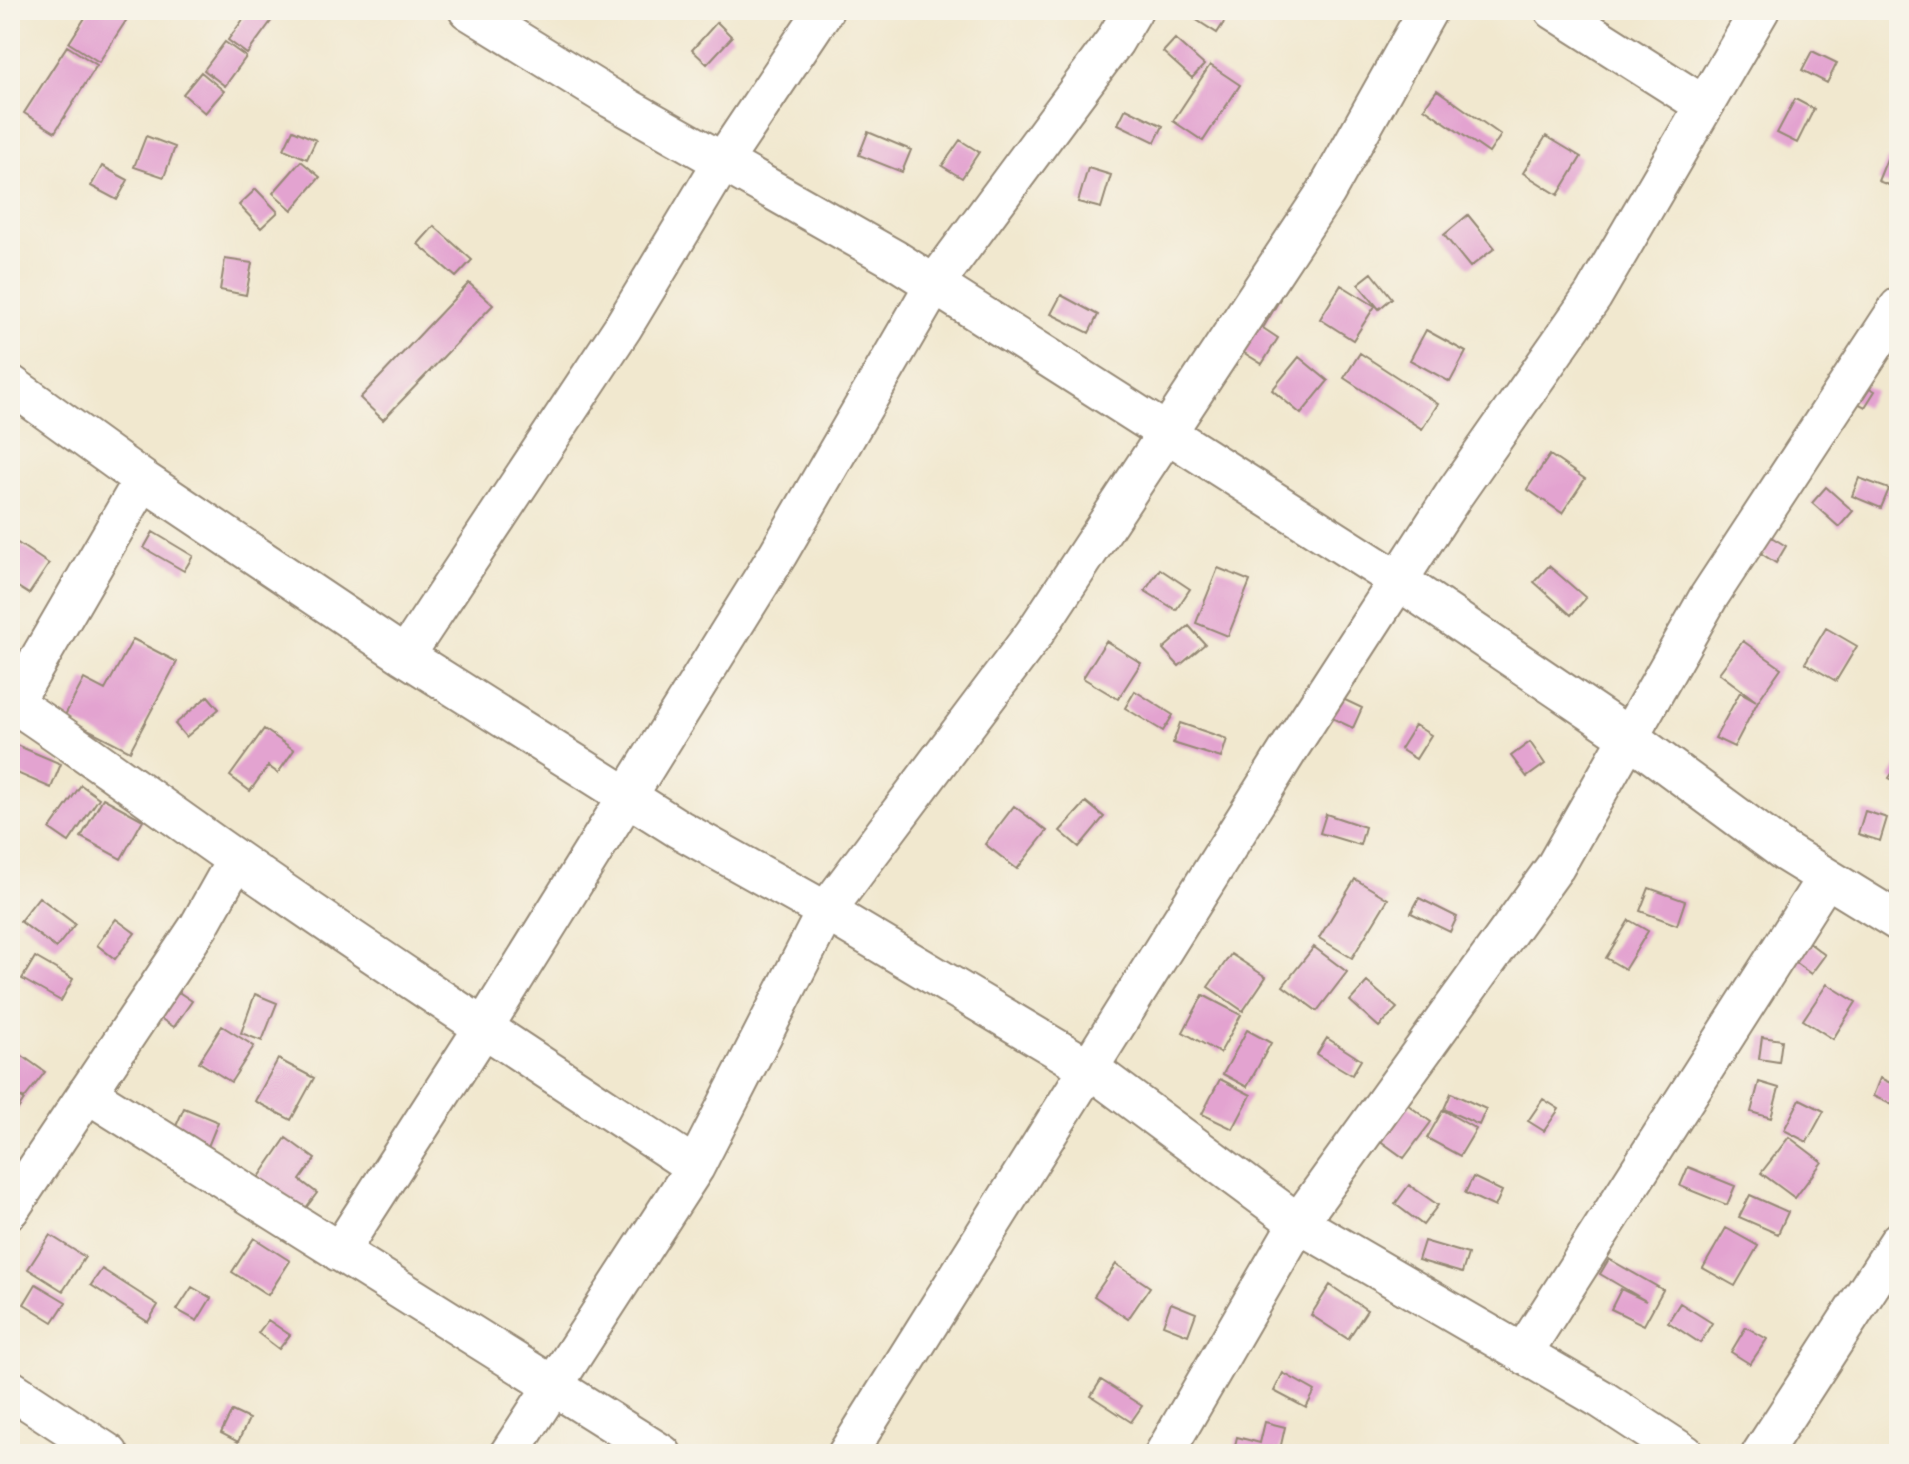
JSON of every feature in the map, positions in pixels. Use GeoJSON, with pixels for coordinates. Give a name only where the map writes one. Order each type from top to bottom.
{"type":"FeatureCollection","features":[{"type":"Feature","properties":{"kind":"street"},"geometry":{"type":"LineString","coordinates":[[468,10],[934,285],[1399,581],[1629,737],[1826,878],[1899,922]]}},
{"type":"Feature","properties":{"kind":"street"},"geometry":{"type":"LineString","coordinates":[[405,656],[623,327],[723,161],[824,10]]}},
{"type":"Feature","properties":{"kind":"street"},"geometry":{"type":"LineString","coordinates":[[339,1252],[484,1027],[778,554],[934,285],[1114,42],[1133,10]]}},
{"type":"Feature","properties":{"kind":"street"},"geometry":{"type":"LineString","coordinates":[[509,1454],[695,1167],[826,911],[1034,634],[1326,192],[1428,10]]}},
{"type":"Feature","properties":{"kind":"street"},"geometry":{"type":"LineString","coordinates":[[1554,10],[1702,104]]}},
{"type":"Feature","properties":{"kind":"street"},"geometry":{"type":"LineString","coordinates":[[847,1454],[1399,581],[1593,296],[1702,104],[1760,10]]}},
{"type":"Feature","properties":{"kind":"street"},"geometry":{"type":"LineString","coordinates":[[1164,1454],[1298,1223],[1555,867],[1708,598],[1899,307]]}},
{"type":"Feature","properties":{"kind":"street"},"geometry":{"type":"LineString","coordinates":[[10,384],[143,480],[405,656],[627,797],[1089,1068],[1298,1223],[1523,1353],[1685,1454]]}},
{"type":"Feature","properties":{"kind":"street"},"geometry":{"type":"LineString","coordinates":[[143,480],[11,705],[100,760],[236,860],[695,1167]]}},
{"type":"Feature","properties":{"kind":"street"},"geometry":{"type":"LineString","coordinates":[[10,1209],[199,926],[236,860]]}},
{"type":"Feature","properties":{"kind":"street"},"geometry":{"type":"LineString","coordinates":[[1523,1353],[1826,878]]}},
{"type":"Feature","properties":{"kind":"street"},"geometry":{"type":"LineString","coordinates":[[87,1093],[662,1454]]}},
{"type":"Feature","properties":{"kind":"street"},"geometry":{"type":"LineString","coordinates":[[1761,1454],[1899,1241]]}},
{"type":"Feature","properties":{"kind":"street"},"geometry":{"type":"LineString","coordinates":[[10,1389],[109,1454]]}},
{"type":"Feature","properties":{"kind":"building"},"geometry":{"type":"Polygon","coordinates":[[[90,10],[133,10],[99,62],[69,43],[90,10]]]}},
{"type":"Feature","properties":{"kind":"building"},"geometry":{"type":"Polygon","coordinates":[[[250,10],[259,10],[272,20],[247,54],[228,40],[250,10]]]}},
{"type":"Feature","properties":{"kind":"building"},"geometry":{"type":"Polygon","coordinates":[[[1181,10],[1232,10],[1217,33],[1181,10]]]}},
{"type":"Feature","properties":{"kind":"building"},"geometry":{"type":"Polygon","coordinates":[[[717,22],[732,37],[707,64],[692,50],[717,22]]]}},
{"type":"Feature","properties":{"kind":"building"},"geometry":{"type":"Polygon","coordinates":[[[1175,39],[1204,65],[1192,78],[1163,52],[1175,39]]]}},
{"type":"Feature","properties":{"kind":"building"},"geometry":{"type":"Polygon","coordinates":[[[225,42],[246,57],[225,86],[204,70],[225,42]]]}},
{"type":"Feature","properties":{"kind":"building"},"geometry":{"type":"Polygon","coordinates":[[[67,46],[97,65],[55,132],[24,113],[67,46]]]}},
{"type":"Feature","properties":{"kind":"building"},"geometry":{"type":"Polygon","coordinates":[[[1812,51],[1837,63],[1827,83],[1802,70],[1812,51]]]}},
{"type":"Feature","properties":{"kind":"building"},"geometry":{"type":"Polygon","coordinates":[[[1210,65],[1240,85],[1203,141],[1173,121],[1210,65]]]}},
{"type":"Feature","properties":{"kind":"building"},"geometry":{"type":"Polygon","coordinates":[[[201,72],[224,91],[205,113],[183,94],[201,72]]]}},
{"type":"Feature","properties":{"kind":"building"},"geometry":{"type":"Polygon","coordinates":[[[1437,90],[1501,135],[1489,153],[1424,108],[1437,90]]]}},
{"type":"Feature","properties":{"kind":"building"},"geometry":{"type":"Polygon","coordinates":[[[1795,99],[1814,109],[1797,143],[1777,133],[1795,99]]]}},
{"type":"Feature","properties":{"kind":"building"},"geometry":{"type":"Polygon","coordinates":[[[1126,108],[1163,126],[1155,142],[1118,124],[1126,108]]]}},
{"type":"Feature","properties":{"kind":"building"},"geometry":{"type":"Polygon","coordinates":[[[293,130],[316,140],[307,159],[284,149],[293,130]]]}},
{"type":"Feature","properties":{"kind":"building"},"geometry":{"type":"Polygon","coordinates":[[[868,132],[911,150],[902,172],[859,155],[868,132]]]}},
{"type":"Feature","properties":{"kind":"building"},"geometry":{"type":"Polygon","coordinates":[[[146,136],[175,147],[164,177],[134,167],[146,136]]]}},
{"type":"Feature","properties":{"kind":"building"},"geometry":{"type":"Polygon","coordinates":[[[1546,136],[1581,157],[1558,195],[1523,173],[1546,136]]]}},
{"type":"Feature","properties":{"kind":"building"},"geometry":{"type":"Polygon","coordinates":[[[960,140],[979,152],[962,178],[942,166],[960,140]]]}},
{"type":"Feature","properties":{"kind":"building"},"geometry":{"type":"Polygon","coordinates":[[[1887,159],[1899,164],[1899,189],[1878,181],[1887,159]]]}},
{"type":"Feature","properties":{"kind":"building"},"geometry":{"type":"Polygon","coordinates":[[[301,161],[320,177],[292,210],[273,193],[301,161]]]}},
{"type":"Feature","properties":{"kind":"building"},"geometry":{"type":"Polygon","coordinates":[[[102,166],[128,180],[117,200],[91,186],[102,166]]]}},
{"type":"Feature","properties":{"kind":"building"},"geometry":{"type":"Polygon","coordinates":[[[1088,168],[1111,175],[1101,208],[1078,202],[1088,168]]]}},
{"type":"Feature","properties":{"kind":"building"},"geometry":{"type":"Polygon","coordinates":[[[256,189],[278,212],[261,228],[239,205],[256,189]]]}},
{"type":"Feature","properties":{"kind":"building"},"geometry":{"type":"Polygon","coordinates":[[[1468,215],[1495,248],[1470,267],[1444,235],[1468,215]]]}},
{"type":"Feature","properties":{"kind":"building"},"geometry":{"type":"Polygon","coordinates":[[[434,226],[472,260],[456,277],[418,244],[434,226]]]}},
{"type":"Feature","properties":{"kind":"building"},"geometry":{"type":"Polygon","coordinates":[[[225,259],[252,263],[246,295],[220,290],[225,259]]]}},
{"type":"Feature","properties":{"kind":"building"},"geometry":{"type":"Polygon","coordinates":[[[1372,273],[1392,298],[1379,309],[1358,284],[1372,273]]]}},
{"type":"Feature","properties":{"kind":"building"},"geometry":{"type":"Polygon","coordinates":[[[469,283],[493,305],[383,420],[360,398],[469,283]]]}},
{"type":"Feature","properties":{"kind":"building"},"geometry":{"type":"Polygon","coordinates":[[[1341,285],[1375,306],[1353,340],[1320,319],[1341,285]]]}},
{"type":"Feature","properties":{"kind":"building"},"geometry":{"type":"Polygon","coordinates":[[[1264,289],[1280,299],[1263,328],[1278,338],[1262,364],[1230,344],[1264,289]]]}},
{"type":"Feature","properties":{"kind":"building"},"geometry":{"type":"Polygon","coordinates":[[[1061,295],[1098,315],[1089,333],[1051,314],[1061,295]]]}},
{"type":"Feature","properties":{"kind":"building"},"geometry":{"type":"Polygon","coordinates":[[[1426,330],[1466,352],[1450,382],[1410,360],[1426,330]]]}},
{"type":"Feature","properties":{"kind":"building"},"geometry":{"type":"Polygon","coordinates":[[[1360,353],[1438,404],[1422,429],[1344,378],[1360,353]]]}},
{"type":"Feature","properties":{"kind":"building"},"geometry":{"type":"Polygon","coordinates":[[[1299,357],[1328,381],[1301,414],[1272,390],[1299,357]]]}},
{"type":"Feature","properties":{"kind":"building"},"geometry":{"type":"Polygon","coordinates":[[[1850,377],[1875,391],[1865,407],[1841,394],[1850,377]]]}},
{"type":"Feature","properties":{"kind":"building"},"geometry":{"type":"Polygon","coordinates":[[[1550,455],[1585,479],[1562,513],[1527,489],[1550,455]]]}},
{"type":"Feature","properties":{"kind":"building"},"geometry":{"type":"Polygon","coordinates":[[[1859,478],[1889,489],[1881,508],[1852,496],[1859,478]]]}},
{"type":"Feature","properties":{"kind":"building"},"geometry":{"type":"Polygon","coordinates":[[[1826,487],[1853,511],[1839,527],[1812,503],[1826,487]]]}},
{"type":"Feature","properties":{"kind":"building"},"geometry":{"type":"Polygon","coordinates":[[[1758,529],[1786,546],[1776,563],[1748,545],[1758,529]]]}},
{"type":"Feature","properties":{"kind":"building"},"geometry":{"type":"Polygon","coordinates":[[[153,532],[193,556],[184,571],[144,548],[153,532]]]}},
{"type":"Feature","properties":{"kind":"building"},"geometry":{"type":"Polygon","coordinates":[[[10,538],[49,564],[29,594],[10,582],[10,538]]]}},
{"type":"Feature","properties":{"kind":"building"},"geometry":{"type":"Polygon","coordinates":[[[1549,566],[1586,598],[1571,615],[1534,582],[1549,566]]]}},
{"type":"Feature","properties":{"kind":"building"},"geometry":{"type":"Polygon","coordinates":[[[1218,568],[1250,581],[1228,636],[1196,623],[1218,568]]]}},
{"type":"Feature","properties":{"kind":"building"},"geometry":{"type":"Polygon","coordinates":[[[1160,569],[1190,589],[1176,610],[1145,591],[1160,569]]]}},
{"type":"Feature","properties":{"kind":"building"},"geometry":{"type":"Polygon","coordinates":[[[1189,626],[1205,644],[1179,666],[1163,649],[1189,626]]]}},
{"type":"Feature","properties":{"kind":"building"},"geometry":{"type":"Polygon","coordinates":[[[1826,628],[1857,646],[1836,681],[1805,663],[1826,628]]]}},
{"type":"Feature","properties":{"kind":"building"},"geometry":{"type":"Polygon","coordinates":[[[133,639],[177,662],[130,751],[64,717],[84,679],[105,690],[133,639]]]}},
{"type":"Feature","properties":{"kind":"building"},"geometry":{"type":"Polygon","coordinates":[[[1106,641],[1141,663],[1118,699],[1083,678],[1106,641]]]}},
{"type":"Feature","properties":{"kind":"building"},"geometry":{"type":"Polygon","coordinates":[[[1743,641],[1781,668],[1758,701],[1734,747],[1715,738],[1740,692],[1756,701],[1719,673],[1743,641]]]}},
{"type":"Feature","properties":{"kind":"building"},"geometry":{"type":"Polygon","coordinates":[[[1135,691],[1173,715],[1163,731],[1125,708],[1135,691]]]}},
{"type":"Feature","properties":{"kind":"building"},"geometry":{"type":"Polygon","coordinates":[[[1326,691],[1362,708],[1353,728],[1317,711],[1326,691]]]}},
{"type":"Feature","properties":{"kind":"building"},"geometry":{"type":"Polygon","coordinates":[[[208,696],[219,709],[186,737],[175,724],[208,696]]]}},
{"type":"Feature","properties":{"kind":"building"},"geometry":{"type":"Polygon","coordinates":[[[1180,723],[1227,739],[1221,758],[1173,743],[1180,723]]]}},
{"type":"Feature","properties":{"kind":"building"},"geometry":{"type":"Polygon","coordinates":[[[1415,725],[1431,735],[1416,759],[1400,749],[1415,725]]]}},
{"type":"Feature","properties":{"kind":"building"},"geometry":{"type":"Polygon","coordinates":[[[264,729],[294,750],[278,773],[268,766],[250,791],[230,776],[264,729]]]}},
{"type":"Feature","properties":{"kind":"building"},"geometry":{"type":"Polygon","coordinates":[[[1530,742],[1545,764],[1527,777],[1511,756],[1530,742]]]}},
{"type":"Feature","properties":{"kind":"building"},"geometry":{"type":"Polygon","coordinates":[[[14,744],[61,764],[51,788],[10,770],[14,744]]]}},
{"type":"Feature","properties":{"kind":"building"},"geometry":{"type":"Polygon","coordinates":[[[1899,763],[1899,784],[1889,778],[1899,763]]]}},
{"type":"Feature","properties":{"kind":"building"},"geometry":{"type":"Polygon","coordinates":[[[81,785],[99,798],[69,842],[50,829],[81,785]]]}},
{"type":"Feature","properties":{"kind":"building"},"geometry":{"type":"Polygon","coordinates":[[[103,798],[143,820],[121,859],[81,837],[103,798]]]}},
{"type":"Feature","properties":{"kind":"building"},"geometry":{"type":"Polygon","coordinates":[[[1086,802],[1104,817],[1079,847],[1060,831],[1086,802]]]}},
{"type":"Feature","properties":{"kind":"building"},"geometry":{"type":"Polygon","coordinates":[[[1014,806],[1047,831],[1017,869],[985,844],[1014,806]]]}},
{"type":"Feature","properties":{"kind":"building"},"geometry":{"type":"Polygon","coordinates":[[[1865,811],[1887,818],[1880,841],[1858,834],[1865,811]]]}},
{"type":"Feature","properties":{"kind":"building"},"geometry":{"type":"Polygon","coordinates":[[[1326,814],[1365,827],[1360,845],[1320,833],[1326,814]]]}},
{"type":"Feature","properties":{"kind":"building"},"geometry":{"type":"Polygon","coordinates":[[[1355,879],[1388,899],[1352,958],[1319,938],[1355,879]]]}},
{"type":"Feature","properties":{"kind":"building"},"geometry":{"type":"Polygon","coordinates":[[[1649,888],[1685,901],[1677,925],[1640,911],[1649,888]]]}},
{"type":"Feature","properties":{"kind":"building"},"geometry":{"type":"Polygon","coordinates":[[[39,897],[75,924],[56,948],[20,921],[39,897]]]}},
{"type":"Feature","properties":{"kind":"building"},"geometry":{"type":"Polygon","coordinates":[[[1419,898],[1457,917],[1450,932],[1411,913],[1419,898]]]}},
{"type":"Feature","properties":{"kind":"building"},"geometry":{"type":"Polygon","coordinates":[[[116,919],[135,933],[115,959],[97,945],[116,919]]]}},
{"type":"Feature","properties":{"kind":"building"},"geometry":{"type":"Polygon","coordinates":[[[1629,920],[1648,931],[1625,969],[1606,958],[1629,920]]]}},
{"type":"Feature","properties":{"kind":"building"},"geometry":{"type":"Polygon","coordinates":[[[1790,928],[1825,955],[1811,974],[1775,948],[1790,928]]]}},
{"type":"Feature","properties":{"kind":"building"},"geometry":{"type":"Polygon","coordinates":[[[1314,947],[1347,972],[1317,1011],[1283,986],[1314,947]]]}},
{"type":"Feature","properties":{"kind":"building"},"geometry":{"type":"Polygon","coordinates":[[[1231,954],[1266,977],[1243,1011],[1208,987],[1231,954]]]}},
{"type":"Feature","properties":{"kind":"building"},"geometry":{"type":"Polygon","coordinates":[[[35,957],[73,979],[61,1001],[22,979],[35,957]]]}},
{"type":"Feature","properties":{"kind":"building"},"geometry":{"type":"Polygon","coordinates":[[[159,979],[192,1001],[174,1027],[141,1006],[159,979]]]}},
{"type":"Feature","properties":{"kind":"building"},"geometry":{"type":"Polygon","coordinates":[[[1367,982],[1397,1008],[1379,1027],[1350,1001],[1367,982]]]}},
{"type":"Feature","properties":{"kind":"building"},"geometry":{"type":"Polygon","coordinates":[[[1827,984],[1856,1002],[1833,1039],[1803,1020],[1827,984]]]}},
{"type":"Feature","properties":{"kind":"building"},"geometry":{"type":"Polygon","coordinates":[[[255,994],[277,1003],[262,1041],[241,1033],[255,994]]]}},
{"type":"Feature","properties":{"kind":"building"},"geometry":{"type":"Polygon","coordinates":[[[1203,995],[1241,1015],[1220,1053],[1183,1032],[1203,995]]]}},
{"type":"Feature","properties":{"kind":"building"},"geometry":{"type":"Polygon","coordinates":[[[222,1026],[254,1046],[231,1082],[199,1062],[222,1026]]]}},
{"type":"Feature","properties":{"kind":"building"},"geometry":{"type":"Polygon","coordinates":[[[1247,1030],[1271,1043],[1247,1087],[1223,1074],[1247,1030]]]}},
{"type":"Feature","properties":{"kind":"building"},"geometry":{"type":"Polygon","coordinates":[[[1762,1037],[1782,1040],[1779,1062],[1759,1059],[1762,1037]]]}},
{"type":"Feature","properties":{"kind":"building"},"geometry":{"type":"Polygon","coordinates":[[[1327,1038],[1361,1060],[1352,1075],[1317,1054],[1327,1038]]]}},
{"type":"Feature","properties":{"kind":"building"},"geometry":{"type":"Polygon","coordinates":[[[10,1047],[45,1072],[24,1099],[10,1089],[10,1047]]]}},
{"type":"Feature","properties":{"kind":"building"},"geometry":{"type":"Polygon","coordinates":[[[278,1059],[314,1078],[291,1120],[255,1101],[278,1059]]]}},
{"type":"Feature","properties":{"kind":"building"},"geometry":{"type":"Polygon","coordinates":[[[1880,1078],[1899,1087],[1899,1108],[1873,1096],[1880,1078]]]}},
{"type":"Feature","properties":{"kind":"building"},"geometry":{"type":"Polygon","coordinates":[[[1220,1079],[1251,1095],[1233,1129],[1202,1114],[1220,1079]]]}},
{"type":"Feature","properties":{"kind":"building"},"geometry":{"type":"Polygon","coordinates":[[[1759,1082],[1779,1088],[1771,1118],[1751,1112],[1759,1082]]]}},
{"type":"Feature","properties":{"kind":"building"},"geometry":{"type":"Polygon","coordinates":[[[10,1092],[24,1100],[10,1121],[10,1092]]]}},
{"type":"Feature","properties":{"kind":"building"},"geometry":{"type":"Polygon","coordinates":[[[1451,1093],[1486,1109],[1479,1125],[1444,1109],[1451,1093]]]}},
{"type":"Feature","properties":{"kind":"building"},"geometry":{"type":"Polygon","coordinates":[[[1396,1096],[1431,1122],[1404,1158],[1368,1132],[1396,1096]]]}},
{"type":"Feature","properties":{"kind":"building"},"geometry":{"type":"Polygon","coordinates":[[[1543,1099],[1559,1109],[1544,1131],[1528,1121],[1543,1099]]]}},
{"type":"Feature","properties":{"kind":"building"},"geometry":{"type":"Polygon","coordinates":[[[1800,1099],[1824,1111],[1807,1142],[1784,1130],[1800,1099]]]}},
{"type":"Feature","properties":{"kind":"building"},"geometry":{"type":"Polygon","coordinates":[[[184,1108],[218,1122],[207,1149],[172,1135],[184,1108]]]}},
{"type":"Feature","properties":{"kind":"building"},"geometry":{"type":"Polygon","coordinates":[[[1443,1110],[1476,1129],[1460,1156],[1427,1138],[1443,1110]]]}},
{"type":"Feature","properties":{"kind":"building"},"geometry":{"type":"Polygon","coordinates":[[[1789,1137],[1822,1162],[1795,1198],[1761,1173],[1789,1137]]]}},
{"type":"Feature","properties":{"kind":"building"},"geometry":{"type":"Polygon","coordinates":[[[286,1138],[315,1159],[300,1180],[317,1193],[302,1213],[257,1180],[286,1138]]]}},
{"type":"Feature","properties":{"kind":"building"},"geometry":{"type":"Polygon","coordinates":[[[1688,1167],[1735,1186],[1727,1205],[1680,1186],[1688,1167]]]}},
{"type":"Feature","properties":{"kind":"building"},"geometry":{"type":"Polygon","coordinates":[[[1473,1177],[1502,1191],[1495,1207],[1465,1193],[1473,1177]]]}},
{"type":"Feature","properties":{"kind":"building"},"geometry":{"type":"Polygon","coordinates":[[[1409,1185],[1438,1205],[1423,1225],[1395,1204],[1409,1185]]]}},
{"type":"Feature","properties":{"kind":"building"},"geometry":{"type":"Polygon","coordinates":[[[1750,1195],[1788,1212],[1778,1234],[1739,1217],[1750,1195]]]}},
{"type":"Feature","properties":{"kind":"building"},"geometry":{"type":"Polygon","coordinates":[[[1726,1228],[1758,1246],[1735,1286],[1703,1268],[1726,1228]]]}},
{"type":"Feature","properties":{"kind":"building"},"geometry":{"type":"Polygon","coordinates":[[[50,1235],[85,1257],[63,1291],[28,1269],[50,1235]]]}},
{"type":"Feature","properties":{"kind":"building"},"geometry":{"type":"Polygon","coordinates":[[[254,1238],[290,1261],[268,1295],[232,1272],[254,1238]]]}},
{"type":"Feature","properties":{"kind":"building"},"geometry":{"type":"Polygon","coordinates":[[[1424,1241],[1468,1254],[1462,1273],[1418,1260],[1424,1241]]]}},
{"type":"Feature","properties":{"kind":"building"},"geometry":{"type":"Polygon","coordinates":[[[1609,1259],[1663,1290],[1644,1325],[1611,1309],[1621,1289],[1646,1301],[1600,1274],[1609,1259]]]}},
{"type":"Feature","properties":{"kind":"building"},"geometry":{"type":"Polygon","coordinates":[[[1116,1264],[1150,1287],[1128,1319],[1094,1296],[1116,1264]]]}},
{"type":"Feature","properties":{"kind":"building"},"geometry":{"type":"Polygon","coordinates":[[[102,1269],[158,1305],[148,1322],[91,1285],[102,1269]]]}},
{"type":"Feature","properties":{"kind":"building"},"geometry":{"type":"Polygon","coordinates":[[[36,1284],[66,1302],[53,1322],[24,1304],[36,1284]]]}},
{"type":"Feature","properties":{"kind":"building"},"geometry":{"type":"Polygon","coordinates":[[[1330,1285],[1367,1310],[1348,1339],[1311,1315],[1330,1285]]]}},
{"type":"Feature","properties":{"kind":"building"},"geometry":{"type":"Polygon","coordinates":[[[192,1287],[211,1298],[197,1321],[177,1310],[192,1287]]]}},
{"type":"Feature","properties":{"kind":"building"},"geometry":{"type":"Polygon","coordinates":[[[1171,1303],[1196,1313],[1188,1335],[1163,1325],[1171,1303]]]}},
{"type":"Feature","properties":{"kind":"building"},"geometry":{"type":"Polygon","coordinates":[[[1680,1303],[1712,1323],[1700,1343],[1668,1322],[1680,1303]]]}},
{"type":"Feature","properties":{"kind":"building"},"geometry":{"type":"Polygon","coordinates":[[[268,1320],[290,1335],[279,1349],[258,1333],[268,1320]]]}},
{"type":"Feature","properties":{"kind":"building"},"geometry":{"type":"Polygon","coordinates":[[[1746,1327],[1767,1339],[1750,1364],[1731,1352],[1746,1327]]]}},
{"type":"Feature","properties":{"kind":"building"},"geometry":{"type":"Polygon","coordinates":[[[1283,1373],[1315,1391],[1306,1408],[1274,1391],[1283,1373]]]}},
{"type":"Feature","properties":{"kind":"building"},"geometry":{"type":"Polygon","coordinates":[[[1101,1380],[1142,1406],[1131,1422],[1091,1396],[1101,1380]]]}},
{"type":"Feature","properties":{"kind":"building"},"geometry":{"type":"Polygon","coordinates":[[[232,1411],[249,1419],[238,1442],[221,1433],[232,1411]]]}},
{"type":"Feature","properties":{"kind":"building"},"geometry":{"type":"Polygon","coordinates":[[[1265,1422],[1285,1427],[1279,1454],[1233,1454],[1237,1437],[1260,1443],[1265,1422]]]}}]}
